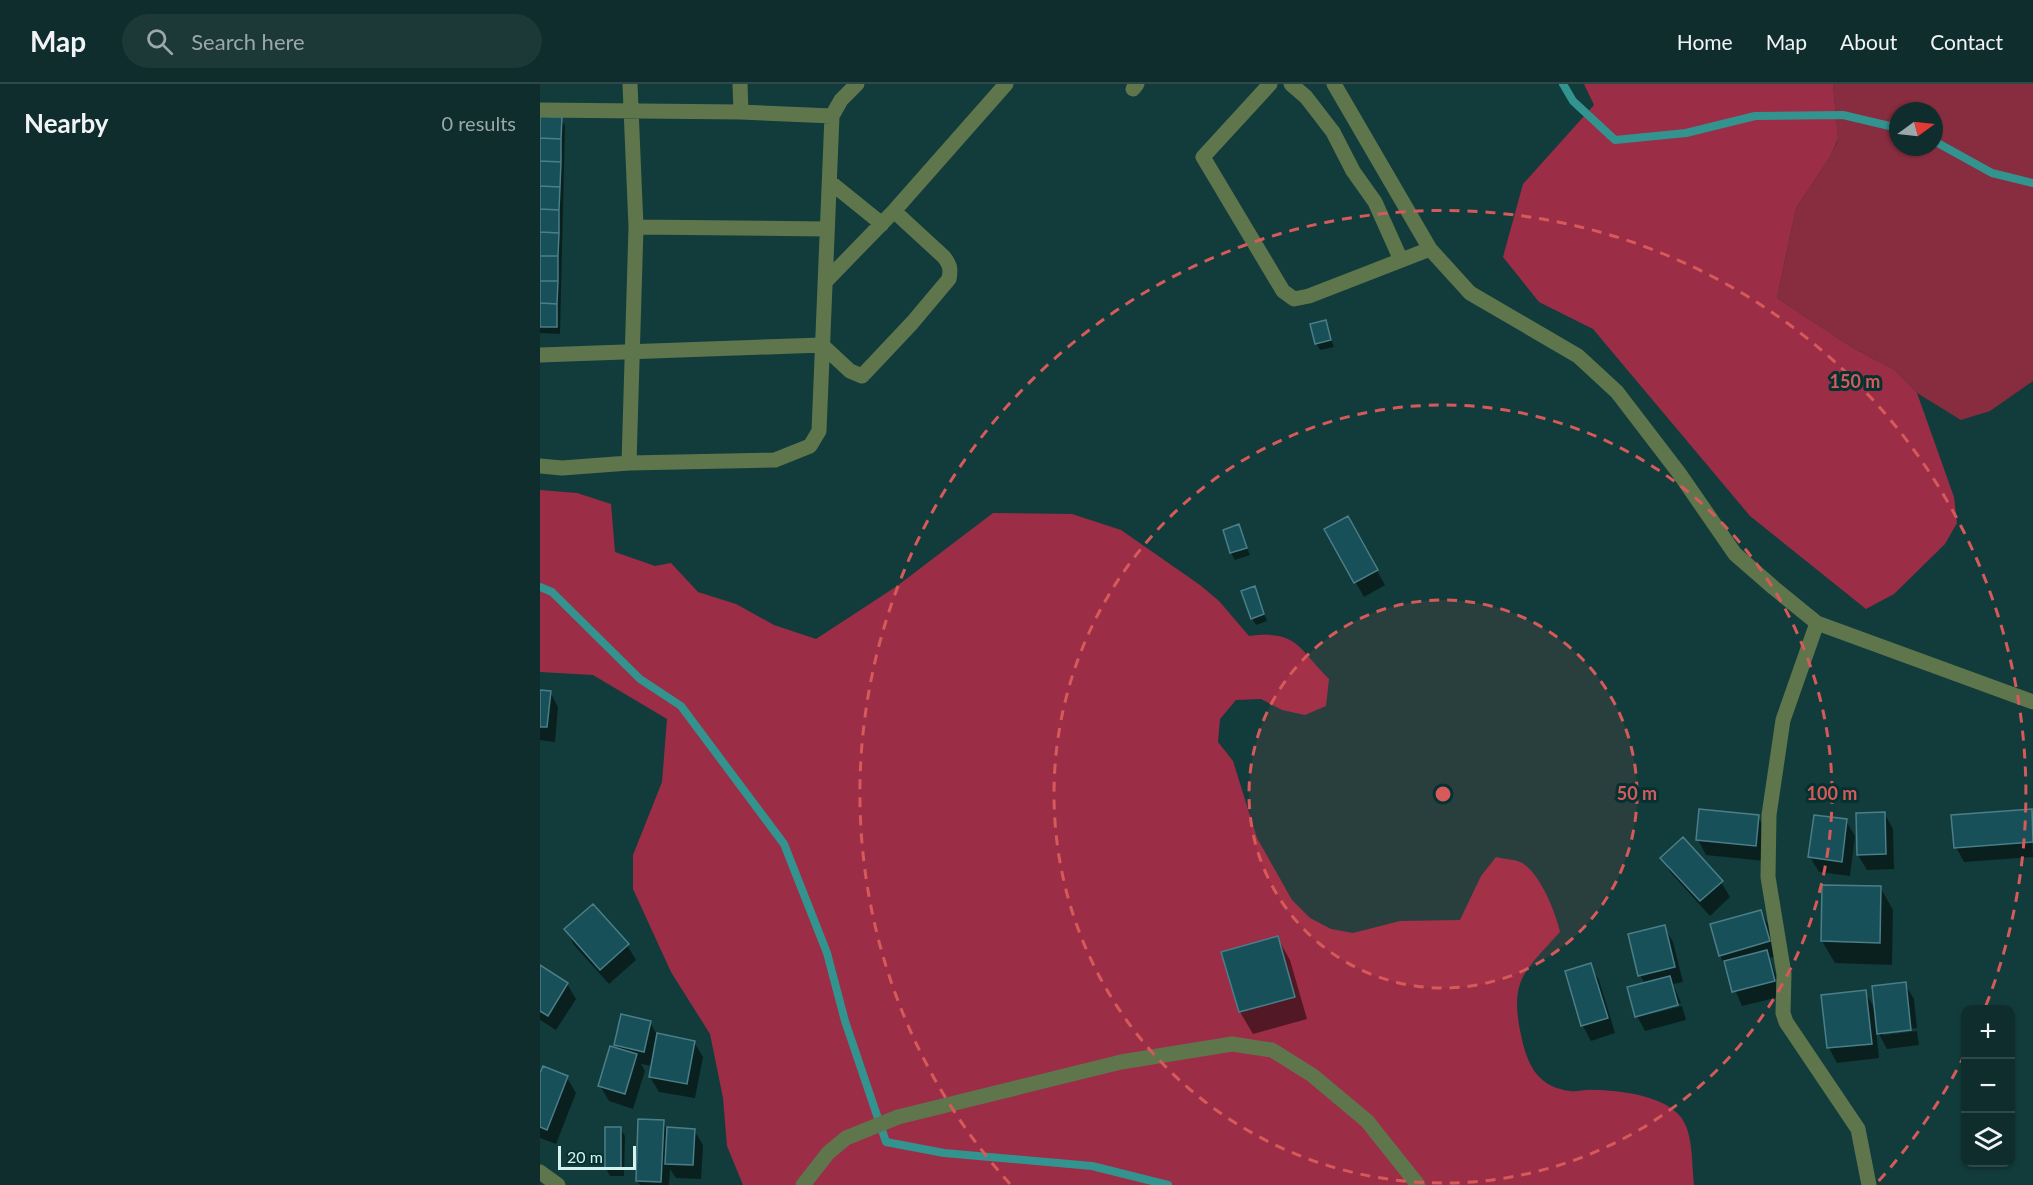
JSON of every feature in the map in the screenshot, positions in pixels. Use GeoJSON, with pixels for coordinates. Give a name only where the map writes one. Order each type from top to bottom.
{"type":"FeatureCollection","features":[{"type":"Feature","properties":{"kind":"street"},"geometry":{"type":"LineString","coordinates":[[629,463],[636,227],[630,84]]}},
{"type":"Feature","properties":{"kind":"street"},"geometry":{"type":"LineString","coordinates":[[740,84],[741,112]]}},
{"type":"Feature","properties":{"kind":"street"},"geometry":{"type":"LineString","coordinates":[[540,466],[562,468],[629,463],[775,460],[810,446],[819,431],[832,117],[841,100],[857,84]]}},
{"type":"Feature","properties":{"kind":"street"},"geometry":{"type":"LineString","coordinates":[[826,281],[894,212],[1006,84]]}},
{"type":"Feature","properties":{"kind":"street"},"geometry":{"type":"LineString","coordinates":[[1270,84],[1203,157],[1283,291],[1294,298],[1309,296],[1430,249]]}},
{"type":"Feature","properties":{"kind":"street"},"geometry":{"type":"LineString","coordinates":[[1292,84],[1306,97],[1334,132],[1353,171],[1375,202],[1401,260]]}},
{"type":"Feature","properties":{"kind":"street"},"geometry":{"type":"LineString","coordinates":[[1334,84],[1430,249],[1470,293],[1578,356],[1617,392],[1679,473],[1735,554],[1817,623],[2033,702]]}},
{"type":"Feature","properties":{"kind":"street"},"geometry":{"type":"LineString","coordinates":[[540,110],[741,112],[832,117]]}},
{"type":"Feature","properties":{"kind":"street"},"geometry":{"type":"LineString","coordinates":[[830,182],[882,224]]}},
{"type":"Feature","properties":{"kind":"street"},"geometry":{"type":"LineString","coordinates":[[540,355],[822,345],[850,371],[862,376],[912,323],[949,279],[950,265],[894,212]]}},
{"type":"Feature","properties":{"kind":"street"},"geometry":{"type":"LineString","coordinates":[[636,227],[826,229]]}},
{"type":"Feature","properties":{"kind":"street"},"geometry":{"type":"LineString","coordinates":[[1817,623],[1783,720],[1769,815],[1768,877],[1784,974],[1783,1013],[1786,1022],[1858,1129],[1869,1185]]}},
{"type":"Feature","properties":{"kind":"street"},"geometry":{"type":"LineString","coordinates":[[803,1185],[828,1153],[846,1138],[898,1117],[1121,1062],[1232,1044],[1272,1050],[1312,1075],[1367,1121],[1418,1185]]}},
{"type":"Feature","properties":{"kind":"street"},"geometry":{"type":"LineString","coordinates":[[540,1172],[558,1185]]}},
{"type":"Feature","properties":{"kind":"shaded area"},"geometry":{"type":"Polygon","coordinates":[[[1584,84],[1833,84],[1838,139],[1830,157],[1796,208],[1777,298],[1853,348],[1895,370],[1917,393],[1954,497],[1957,523],[1945,544],[1894,594],[1866,609],[1750,516],[1593,329],[1539,302],[1503,257],[1523,184],[1594,105],[1584,84]]]}},
{"type":"Feature","properties":{"kind":"shaded area"},"geometry":{"type":"Polygon","coordinates":[[[1833,84],[2033,84],[2033,381],[1990,411],[1961,420],[1917,393],[1895,370],[1853,348],[1777,298],[1796,208],[1830,157],[1838,140],[1833,84]]]}},
{"type":"Feature","properties":{"kind":"shaded area"},"geometry":{"type":"Polygon","coordinates":[[[540,490],[577,493],[611,504],[615,552],[655,566],[671,563],[698,592],[736,604],[774,625],[816,639],[897,586],[993,513],[1072,514],[1121,530],[1200,585],[1219,601],[1249,636],[1278,636],[1288,639],[1303,650],[1329,679],[1326,706],[1305,715],[1282,710],[1261,699],[1236,700],[1220,719],[1218,742],[1233,761],[1257,838],[1292,900],[1310,918],[1331,929],[1353,933],[1400,921],[1460,920],[1481,876],[1496,857],[1520,862],[1534,874],[1546,893],[1560,932],[1529,967],[1519,988],[1518,1016],[1523,1046],[1530,1064],[1542,1079],[1559,1089],[1630,1093],[1668,1106],[1677,1113],[1687,1129],[1691,1144],[1694,1185],[743,1185],[727,1146],[723,1098],[710,1034],[671,972],[633,889],[633,855],[662,782],[667,719],[593,675],[540,672],[540,490]]]}},
{"type":"Feature","properties":{"kind":"building"},"geometry":{"type":"Polygon","coordinates":[[[540,116],[562,117],[561,139],[540,138],[540,116]]]}},
{"type":"Feature","properties":{"kind":"building"},"geometry":{"type":"Polygon","coordinates":[[[540,138],[561,139],[561,162],[540,161],[540,138]]]}},
{"type":"Feature","properties":{"kind":"building"},"geometry":{"type":"Polygon","coordinates":[[[540,161],[561,162],[560,187],[540,186],[540,161]]]}},
{"type":"Feature","properties":{"kind":"building"},"geometry":{"type":"Polygon","coordinates":[[[540,186],[560,187],[559,210],[540,209],[540,186]]]}},
{"type":"Feature","properties":{"kind":"building"},"geometry":{"type":"Polygon","coordinates":[[[540,209],[559,210],[559,233],[540,232],[540,209]]]}},
{"type":"Feature","properties":{"kind":"building"},"geometry":{"type":"Polygon","coordinates":[[[540,232],[559,233],[558,256],[540,256],[540,232]]]}},
{"type":"Feature","properties":{"kind":"building"},"geometry":{"type":"Polygon","coordinates":[[[540,256],[558,256],[558,281],[540,281],[540,256]]]}},
{"type":"Feature","properties":{"kind":"building"},"geometry":{"type":"Polygon","coordinates":[[[540,281],[558,281],[557,304],[540,303],[540,281]]]}},
{"type":"Feature","properties":{"kind":"building"},"geometry":{"type":"Polygon","coordinates":[[[540,303],[557,304],[557,327],[540,327],[540,303]]]}},
{"type":"Feature","properties":{"kind":"building"},"geometry":{"type":"Polygon","coordinates":[[[1326,320],[1331,340],[1315,344],[1310,324],[1326,320]]]}},
{"type":"Feature","properties":{"kind":"building"},"geometry":{"type":"Polygon","coordinates":[[[1348,516],[1378,570],[1354,583],[1324,529],[1348,516]]]}},
{"type":"Feature","properties":{"kind":"building"},"geometry":{"type":"Polygon","coordinates":[[[1239,524],[1247,548],[1230,553],[1223,530],[1239,524]]]}},
{"type":"Feature","properties":{"kind":"building"},"geometry":{"type":"Polygon","coordinates":[[[1255,586],[1264,614],[1251,619],[1241,591],[1255,586]]]}},
{"type":"Feature","properties":{"kind":"building"},"geometry":{"type":"Polygon","coordinates":[[[540,690],[551,691],[547,727],[540,727],[540,690]]]}},
{"type":"Feature","properties":{"kind":"building"},"geometry":{"type":"Polygon","coordinates":[[[1699,809],[1759,815],[1756,846],[1696,840],[1699,809]]]}},
{"type":"Feature","properties":{"kind":"building"},"geometry":{"type":"Polygon","coordinates":[[[2032,809],[2033,842],[1954,848],[1951,815],[2032,809]]]}},
{"type":"Feature","properties":{"kind":"building"},"geometry":{"type":"Polygon","coordinates":[[[1885,812],[1886,854],[1857,855],[1856,813],[1885,812]]]}},
{"type":"Feature","properties":{"kind":"building"},"geometry":{"type":"Polygon","coordinates":[[[1814,815],[1847,819],[1842,862],[1808,857],[1814,815]]]}},
{"type":"Feature","properties":{"kind":"building"},"geometry":{"type":"Polygon","coordinates":[[[1683,837],[1723,881],[1700,901],[1660,858],[1683,837]]]}},
{"type":"Feature","properties":{"kind":"building"},"geometry":{"type":"Polygon","coordinates":[[[1822,885],[1881,886],[1880,943],[1821,941],[1822,885]]]}},
{"type":"Feature","properties":{"kind":"building"},"geometry":{"type":"Polygon","coordinates":[[[593,904],[629,944],[600,970],[564,929],[593,904]]]}},
{"type":"Feature","properties":{"kind":"building"},"geometry":{"type":"Polygon","coordinates":[[[1761,910],[1770,941],[1719,956],[1710,924],[1761,910]]]}},
{"type":"Feature","properties":{"kind":"building"},"geometry":{"type":"Polygon","coordinates":[[[1665,925],[1675,967],[1638,976],[1628,934],[1665,925]]]}},
{"type":"Feature","properties":{"kind":"building"},"geometry":{"type":"Polygon","coordinates":[[[1278,936],[1295,997],[1239,1012],[1221,952],[1278,936]]]}},
{"type":"Feature","properties":{"kind":"building"},"geometry":{"type":"Polygon","coordinates":[[[1767,950],[1775,981],[1732,992],[1724,961],[1767,950]]]}},
{"type":"Feature","properties":{"kind":"building"},"geometry":{"type":"Polygon","coordinates":[[[1591,963],[1608,1018],[1581,1026],[1565,971],[1591,963]]]}},
{"type":"Feature","properties":{"kind":"building"},"geometry":{"type":"Polygon","coordinates":[[[540,965],[568,983],[548,1016],[540,1011],[540,965]]]}},
{"type":"Feature","properties":{"kind":"building"},"geometry":{"type":"Polygon","coordinates":[[[1670,976],[1678,1005],[1635,1017],[1627,987],[1670,976]]]}},
{"type":"Feature","properties":{"kind":"building"},"geometry":{"type":"Polygon","coordinates":[[[1906,982],[1911,1030],[1877,1034],[1872,986],[1906,982]]]}},
{"type":"Feature","properties":{"kind":"building"},"geometry":{"type":"Polygon","coordinates":[[[1866,990],[1872,1044],[1827,1048],[1821,995],[1866,990]]]}},
{"type":"Feature","properties":{"kind":"building"},"geometry":{"type":"Polygon","coordinates":[[[621,1014],[651,1021],[644,1052],[614,1045],[621,1014]]]}},
{"type":"Feature","properties":{"kind":"building"},"geometry":{"type":"Polygon","coordinates":[[[657,1033],[695,1041],[687,1084],[649,1077],[657,1033]]]}},
{"type":"Feature","properties":{"kind":"building"},"geometry":{"type":"Polygon","coordinates":[[[610,1046],[637,1054],[625,1094],[598,1086],[610,1046]]]}},
{"type":"Feature","properties":{"kind":"building"},"geometry":{"type":"Polygon","coordinates":[[[543,1066],[568,1076],[547,1130],[540,1127],[540,1073],[543,1066]]]}},
{"type":"Feature","properties":{"kind":"building"},"geometry":{"type":"Polygon","coordinates":[[[638,1119],[664,1120],[661,1182],[636,1181],[638,1119]]]}},
{"type":"Feature","properties":{"kind":"building"},"geometry":{"type":"Polygon","coordinates":[[[605,1127],[621,1127],[621,1169],[605,1169],[605,1127]]]}},
{"type":"Feature","properties":{"kind":"building"},"geometry":{"type":"Polygon","coordinates":[[[667,1127],[695,1129],[693,1165],[665,1164],[667,1127]]]}},
{"type":"Feature","properties":{"kind":"waterway"},"geometry":{"type":"LineString","coordinates":[[1563,84],[1573,101],[1615,140],[1686,133],[1755,116],[1843,115],[1889,126]]}},
{"type":"Feature","properties":{"kind":"waterway"},"geometry":{"type":"LineString","coordinates":[[1943,146],[1992,173],[2033,183]]}},
{"type":"Feature","properties":{"kind":"waterway"},"geometry":{"type":"LineString","coordinates":[[540,587],[552,592],[640,679],[681,706],[784,844],[827,953],[845,1021],[886,1142],[944,1153],[1092,1166],[1168,1185]]}}]}
